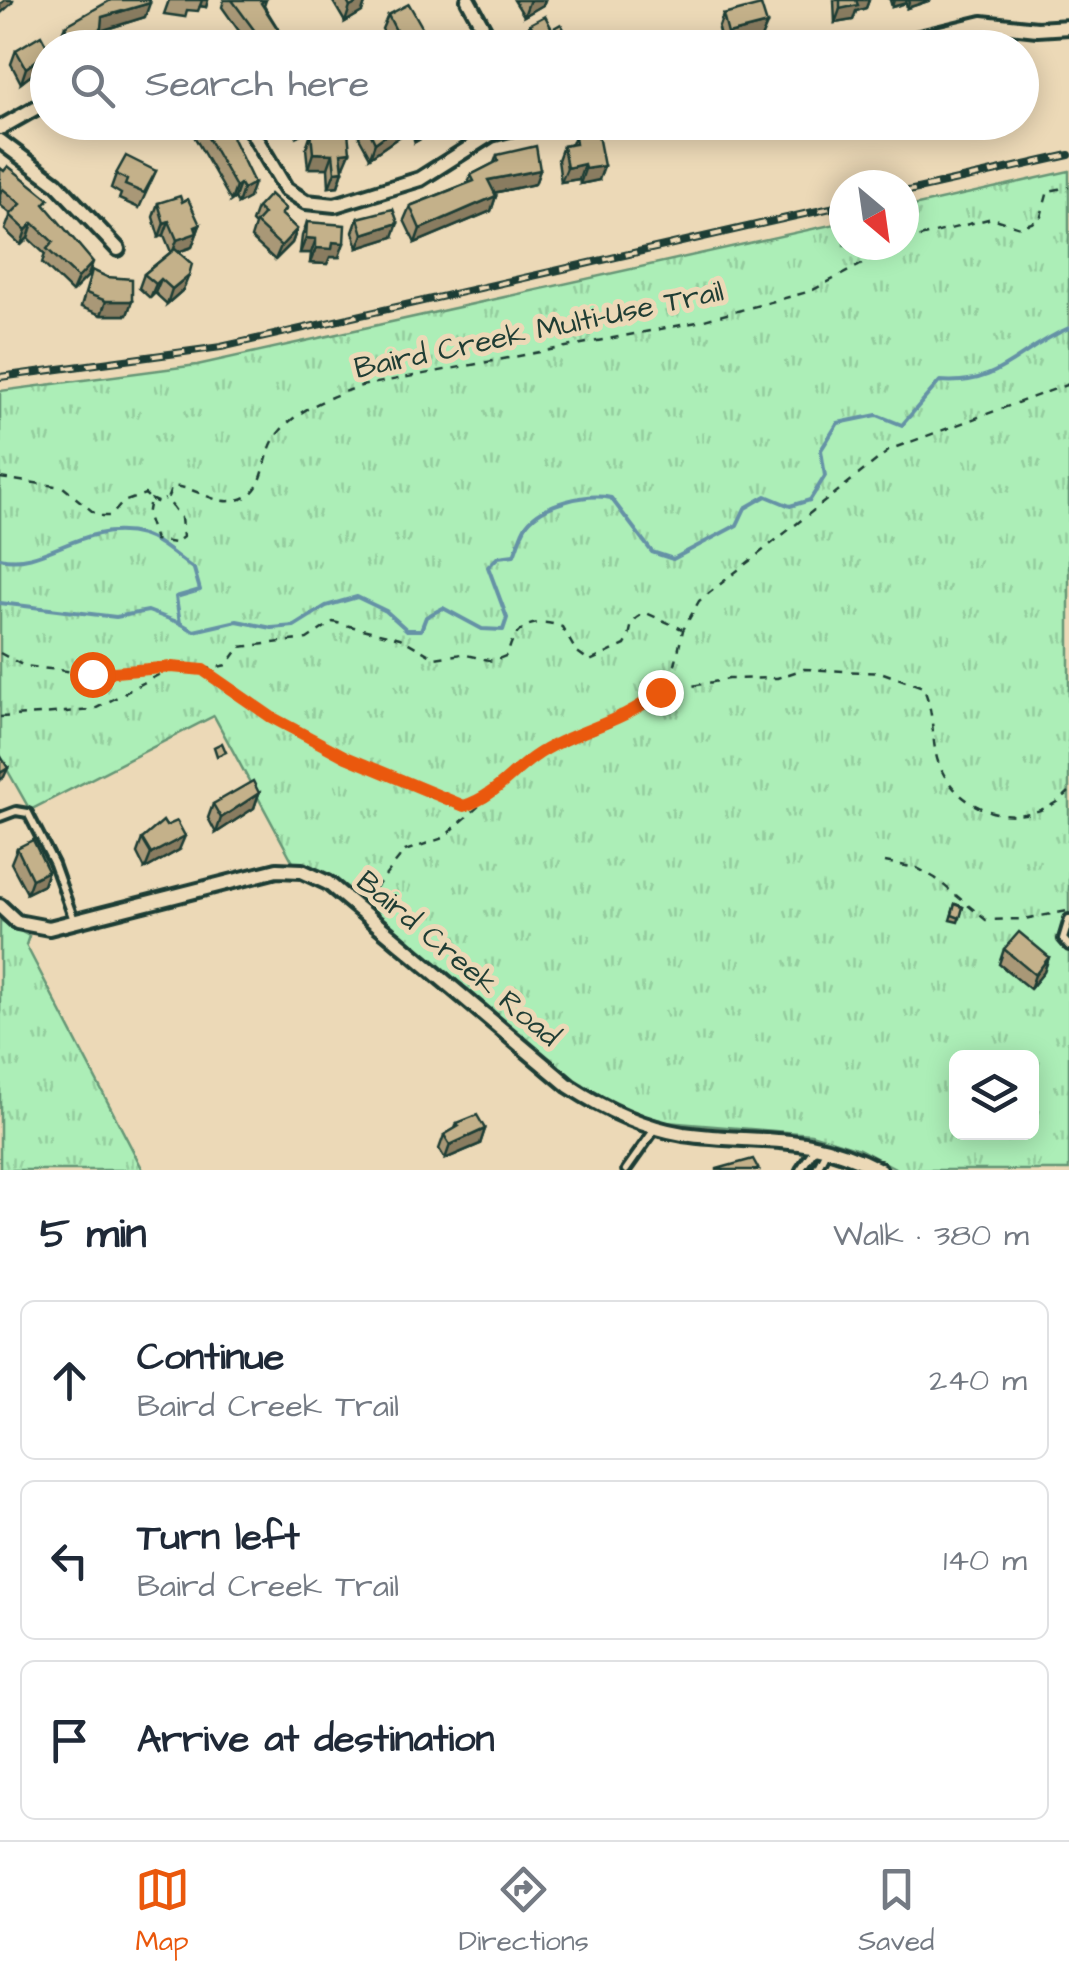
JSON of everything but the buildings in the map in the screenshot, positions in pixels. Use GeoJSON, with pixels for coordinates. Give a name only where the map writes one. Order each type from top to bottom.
{"type":"FeatureCollection","features":[{"type":"Feature","properties":{"kind":"street"},"geometry":{"type":"LineString","coordinates":[[468,0],[484,30]]}},
{"type":"Feature","properties":{"kind":"street"},"geometry":{"type":"LineString","coordinates":[[953,30],[982,23],[1037,30],[1069,27]]}},
{"type":"Feature","properties":{"kind":"street"},"geometry":{"type":"LineString","coordinates":[[0,128],[30,112]]}},
{"type":"Feature","properties":{"kind":"street"},"geometry":{"type":"LineString","coordinates":[[256,140],[276,178],[295,196],[310,203],[334,205],[420,178],[481,140]]}},
{"type":"Feature","properties":{"kind":"street"},"geometry":{"type":"LineString","coordinates":[[0,141],[56,183],[118,248]]}},
{"type":"Feature","properties":{"kind":"street","name":"Baird Creek Road"},"geometry":{"type":"LineString","coordinates":[[0,906],[28,926],[49,928],[290,869],[316,876],[569,1086],[610,1111],[656,1128],[822,1146],[880,1170]]}},
{"type":"Feature","properties":{"kind":"lane"},"geometry":{"type":"LineString","coordinates":[[0,817],[12,811],[28,813],[54,864],[74,922]]}},
{"type":"Feature","properties":{"kind":"lane"},"geometry":{"type":"LineString","coordinates":[[1069,915],[1063,938],[1069,946]]}},
{"type":"Feature","properties":{"kind":"lane"},"geometry":{"type":"LineString","coordinates":[[626,1170],[656,1128]]}},
{"type":"Feature","properties":{"kind":"lane"},"geometry":{"type":"LineString","coordinates":[[800,1170],[822,1146]]}},
{"type":"Feature","properties":{"kind":"lane"},"geometry":{"type":"LineString","coordinates":[[816,1170],[822,1146]]}},
{"type":"Feature","properties":{"kind":"path"},"geometry":{"type":"LineString","coordinates":[[919,237],[992,218],[1020,227],[1040,220],[1048,191],[1069,187]]}},
{"type":"Feature","properties":{"kind":"path","name":"Baird Creek Multi-Use Trail"},"geometry":{"type":"LineString","coordinates":[[167,499],[172,487],[185,486],[230,501],[255,494],[261,484],[267,447],[283,427],[325,398],[698,322],[811,291],[870,260]]}},
{"type":"Feature","properties":{"kind":"path"},"geometry":{"type":"LineString","coordinates":[[358,908],[405,851],[443,838],[536,755],[610,724],[660,692],[672,678],[683,630],[699,601],[892,450],[1069,384]]}},
{"type":"Feature","properties":{"kind":"path"},"geometry":{"type":"LineString","coordinates":[[0,478],[62,488],[98,516],[111,516],[123,502],[136,496],[145,494],[159,503],[167,499],[181,518],[183,537],[175,543],[155,540],[149,529],[150,499]]}},
{"type":"Feature","properties":{"kind":"path"},"geometry":{"type":"LineString","coordinates":[[0,653],[24,666],[92,674],[172,667],[203,670],[227,664],[240,647],[307,639],[333,622],[400,638],[435,658],[462,654],[493,661],[508,655],[510,640],[519,629],[544,624],[562,627],[576,651],[590,661],[626,645],[628,626],[640,615],[662,619],[683,630]]}},
{"type":"Feature","properties":{"kind":"path"},"geometry":{"type":"LineString","coordinates":[[0,717],[92,710],[172,667]]}},
{"type":"Feature","properties":{"kind":"path"},"geometry":{"type":"LineString","coordinates":[[660,692],[728,679],[776,678],[804,669],[883,673],[923,688],[934,709],[942,771],[980,809],[1017,818],[1059,802],[1069,792]]}},
{"type":"Feature","properties":{"kind":"path"},"geometry":{"type":"LineString","coordinates":[[203,670],[271,717],[440,800],[464,806],[489,798]]}},
{"type":"Feature","properties":{"kind":"path"},"geometry":{"type":"LineString","coordinates":[[886,862],[917,868],[935,878],[986,920],[1024,919],[1067,908],[1069,915]]}},
{"type":"Feature","properties":{"kind":"green space"},"geometry":{"type":"Polygon","coordinates":[[[1069,171],[1069,1170],[899,1170],[859,1149],[811,1134],[666,1122],[617,1108],[576,1082],[337,881],[321,870],[294,864],[214,716],[30,810],[0,757],[0,391],[197,365],[829,225],[829,260],[919,260],[919,205],[1069,171]]]}},
{"type":"Feature","properties":{"kind":"green space"},"geometry":{"type":"Polygon","coordinates":[[[0,920],[29,936],[26,945],[143,1170],[0,1170],[0,920]]]}},
{"type":"Feature","properties":{"kind":"waterway"},"geometry":{"type":"LineString","coordinates":[[0,558],[33,557],[101,533],[148,537],[194,569],[200,590],[176,597],[180,623],[194,631],[237,621],[272,628],[294,626],[326,606],[357,597],[386,611],[407,630],[421,630],[426,617],[443,608],[482,629],[503,630],[507,618],[488,567],[498,557],[514,555],[527,524],[544,510],[578,498],[611,498],[652,552],[673,559],[737,525],[745,508],[766,496],[790,506],[810,500],[825,476],[821,450],[838,423],[877,415],[902,425],[940,381],[961,381],[994,372],[1069,328]]}},
{"type":"Feature","properties":{"kind":"waterway"},"geometry":{"type":"LineString","coordinates":[[0,603],[116,617],[148,611],[180,623]]}},
{"type":"Feature","properties":{"kind":"railway"},"geometry":{"type":"LineString","coordinates":[[919,189],[1069,155]]}},
{"type":"Feature","properties":{"kind":"railway"},"geometry":{"type":"LineString","coordinates":[[0,377],[221,347],[829,208]]}},
{"type":"Feature","properties":{"kind":"route"},"geometry":{"type":"LineString","coordinates":[[92,674],[172,667],[203,670],[271,717],[346,757],[440,800],[464,806],[489,798],[536,755],[610,724],[660,692]]}}]}
